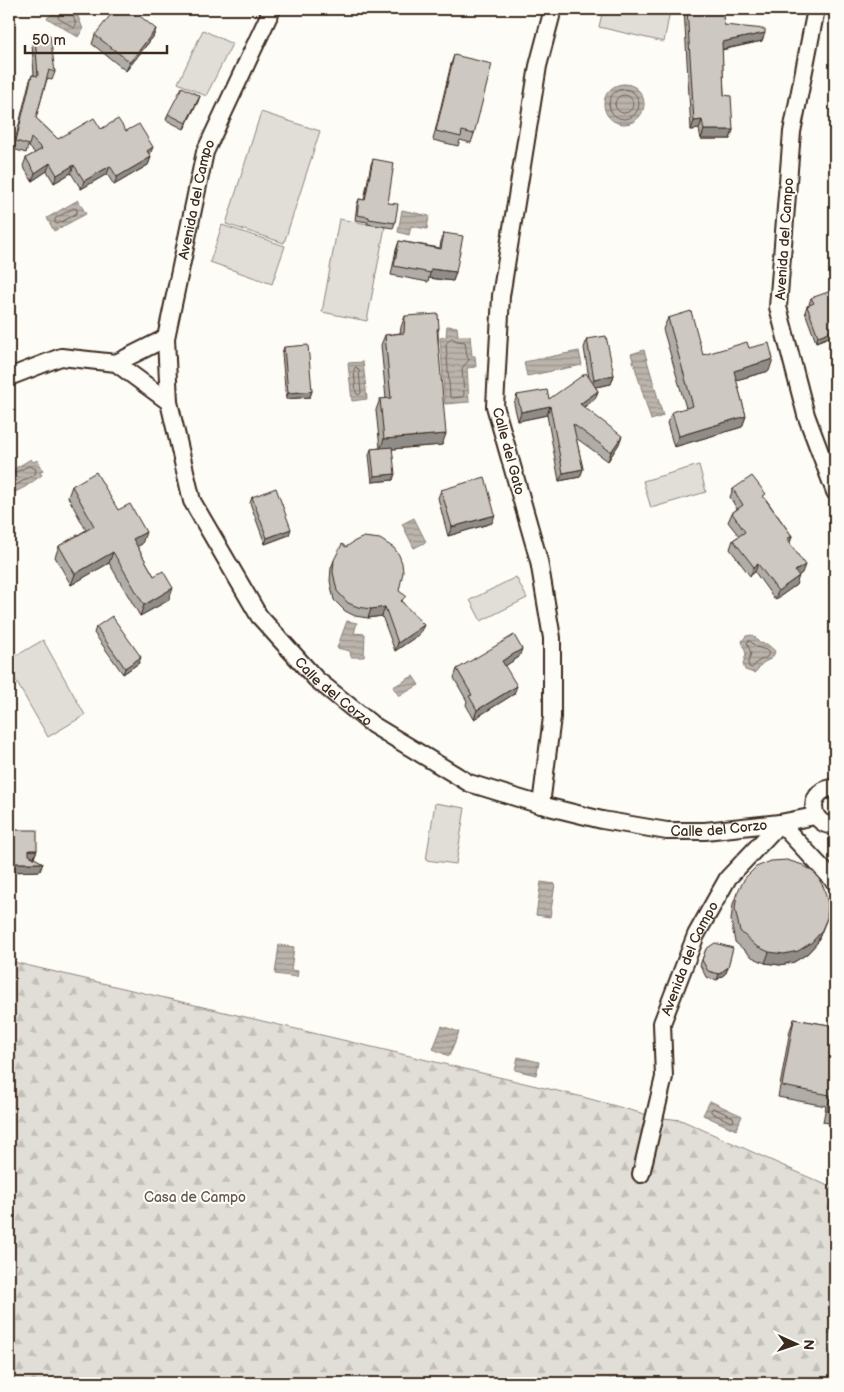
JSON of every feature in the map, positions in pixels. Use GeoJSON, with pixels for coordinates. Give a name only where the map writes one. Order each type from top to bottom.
{"type":"FeatureCollection","features":[{"type":"Feature","properties":{"kind":"street","name":"Avenida del Campo"},"geometry":{"type":"LineString","coordinates":[[169,402],[166,338],[205,152],[272,9]]}},
{"type":"Feature","properties":{"kind":"street","name":"Calle del Gato"},"geometry":{"type":"LineString","coordinates":[[542,805],[552,717],[552,638],[539,561],[495,406],[501,296],[538,66],[553,9]]}},
{"type":"Feature","properties":{"kind":"street","name":"Avenida del Campo"},"geometry":{"type":"LineString","coordinates":[[816,9],[792,132],[778,307],[806,415],[835,492]]}},
{"type":"Feature","properties":{"kind":"street"},"geometry":{"type":"LineString","coordinates":[[116,364],[166,338]]}},
{"type":"Feature","properties":{"kind":"street"},"geometry":{"type":"LineString","coordinates":[[9,377],[61,357],[116,364],[169,402]]}},
{"type":"Feature","properties":{"kind":"street","name":"Calle del Corzo"},"geometry":{"type":"LineString","coordinates":[[169,402],[192,501],[258,616],[316,679],[373,725],[469,784],[602,820],[667,831],[704,831],[780,823],[815,816]]}},
{"type":"Feature","properties":{"kind":"street"},"geometry":{"type":"LineString","coordinates":[[834,787],[821,792],[816,797],[814,810],[815,816],[824,824],[835,826]]}},
{"type":"Feature","properties":{"kind":"street","name":"Avenida del Campo"},"geometry":{"type":"LineString","coordinates":[[641,1174],[664,1077],[662,1023],[696,935],[728,878],[780,823]]}},
{"type":"Feature","properties":{"kind":"street"},"geometry":{"type":"LineString","coordinates":[[780,823],[835,882]]}},
{"type":"Feature","properties":{"kind":"green space"},"geometry":{"type":"Polygon","coordinates":[[[603,9],[659,9],[670,11],[664,42],[599,27],[603,9]]]}},
{"type":"Feature","properties":{"kind":"green space"},"geometry":{"type":"Polygon","coordinates":[[[203,30],[232,44],[206,96],[178,83],[203,30]]]}},
{"type":"Feature","properties":{"kind":"green space"},"geometry":{"type":"Polygon","coordinates":[[[261,112],[320,131],[284,243],[226,224],[261,112]]]}},
{"type":"Feature","properties":{"kind":"green space"},"geometry":{"type":"Polygon","coordinates":[[[339,219],[385,227],[367,321],[322,312],[339,219]]]}},
{"type":"Feature","properties":{"kind":"green space"},"geometry":{"type":"Polygon","coordinates":[[[222,225],[285,246],[272,284],[210,262],[222,225]]]}},
{"type":"Feature","properties":{"kind":"green space"},"geometry":{"type":"Polygon","coordinates":[[[699,465],[706,492],[651,508],[643,481],[699,465]]]}},
{"type":"Feature","properties":{"kind":"green space"},"geometry":{"type":"Polygon","coordinates":[[[516,577],[527,598],[481,621],[470,600],[516,577]]]}},
{"type":"Feature","properties":{"kind":"green space"},"geometry":{"type":"Polygon","coordinates":[[[43,640],[85,715],[48,737],[9,669],[9,660],[43,640]]]}},
{"type":"Feature","properties":{"kind":"green space"},"geometry":{"type":"Polygon","coordinates":[[[435,803],[465,808],[456,864],[426,860],[435,803]]]}},
{"type":"Feature","properties":{"kind":"green space","name":"Casa de Campo"},"geometry":{"type":"Polygon","coordinates":[[[9,961],[583,1097],[655,1117],[681,1120],[835,1189],[835,1383],[9,1383],[9,961]]]}},
{"type":"Feature","properties":{"kind":"water"},"geometry":{"type":"Polygon","coordinates":[[[58,9],[75,9],[83,29],[78,37],[47,18],[58,9]]]}},
{"type":"Feature","properties":{"kind":"water"},"geometry":{"type":"Polygon","coordinates":[[[628,84],[635,87],[641,93],[644,104],[643,112],[635,121],[628,124],[620,124],[613,121],[605,112],[604,100],[607,93],[616,85],[628,84]]]}},
{"type":"Feature","properties":{"kind":"water"},"geometry":{"type":"Polygon","coordinates":[[[78,200],[86,214],[54,231],[47,218],[78,200]]]}},
{"type":"Feature","properties":{"kind":"water"},"geometry":{"type":"Polygon","coordinates":[[[402,210],[429,216],[427,229],[411,226],[409,235],[398,232],[402,210]]]}},
{"type":"Feature","properties":{"kind":"water"},"geometry":{"type":"Polygon","coordinates":[[[447,326],[457,327],[458,336],[470,336],[472,356],[475,356],[476,367],[467,368],[469,402],[445,404],[440,338],[446,337],[447,326]]]}},
{"type":"Feature","properties":{"kind":"water"},"geometry":{"type":"Polygon","coordinates":[[[644,350],[663,416],[651,420],[631,354],[644,350]]]}},
{"type":"Feature","properties":{"kind":"water"},"geometry":{"type":"Polygon","coordinates":[[[579,351],[582,365],[527,376],[524,362],[579,351]]]}},
{"type":"Feature","properties":{"kind":"water"},"geometry":{"type":"Polygon","coordinates":[[[363,362],[367,399],[352,401],[348,363],[363,362]]]}},
{"type":"Feature","properties":{"kind":"water"},"geometry":{"type":"Polygon","coordinates":[[[31,459],[33,462],[38,460],[43,471],[40,472],[42,475],[9,495],[9,472],[31,459]]]}},
{"type":"Feature","properties":{"kind":"water"},"geometry":{"type":"Polygon","coordinates":[[[414,518],[426,542],[414,548],[402,524],[414,518]]]}},
{"type":"Feature","properties":{"kind":"water"},"geometry":{"type":"Polygon","coordinates":[[[347,621],[357,623],[354,633],[365,634],[364,657],[351,657],[350,651],[337,648],[347,621]]]}},
{"type":"Feature","properties":{"kind":"water"},"geometry":{"type":"Polygon","coordinates":[[[752,635],[759,643],[767,644],[775,651],[773,657],[762,664],[754,673],[745,670],[743,664],[746,654],[742,641],[746,636],[752,635]]]}},
{"type":"Feature","properties":{"kind":"water"},"geometry":{"type":"Polygon","coordinates":[[[413,676],[419,685],[399,696],[393,687],[413,676]]]}},
{"type":"Feature","properties":{"kind":"water"},"geometry":{"type":"Polygon","coordinates":[[[541,882],[555,884],[550,917],[536,915],[541,882]]]}},
{"type":"Feature","properties":{"kind":"water"},"geometry":{"type":"Polygon","coordinates":[[[279,945],[294,947],[291,970],[298,971],[297,977],[275,974],[279,945]]]}},
{"type":"Feature","properties":{"kind":"water"},"geometry":{"type":"Polygon","coordinates":[[[442,1026],[459,1032],[449,1056],[433,1049],[442,1026]]]}},
{"type":"Feature","properties":{"kind":"water"},"geometry":{"type":"Polygon","coordinates":[[[518,1057],[539,1062],[536,1075],[515,1070],[518,1057]]]}},
{"type":"Feature","properties":{"kind":"water"},"geometry":{"type":"Polygon","coordinates":[[[710,1101],[742,1116],[736,1130],[703,1115],[710,1101]]]}},
{"type":"Feature","properties":{"kind":"building"},"geometry":{"type":"Polygon","coordinates":[[[115,9],[143,9],[140,16],[156,29],[130,62],[95,35],[115,9]]]}},
{"type":"Feature","properties":{"kind":"building"},"geometry":{"type":"Polygon","coordinates":[[[687,9],[722,9],[724,25],[765,29],[765,33],[722,42],[724,95],[731,96],[733,130],[704,130],[702,120],[694,121],[687,9]]]}},
{"type":"Feature","properties":{"kind":"building"},"geometry":{"type":"Polygon","coordinates":[[[50,35],[55,72],[49,70],[36,118],[58,139],[94,118],[101,129],[118,119],[126,131],[139,124],[153,147],[147,151],[151,157],[117,177],[110,166],[84,181],[74,165],[57,175],[50,163],[35,173],[26,158],[42,149],[31,138],[29,145],[16,141],[32,75],[38,76],[35,36],[50,35]]]}},
{"type":"Feature","properties":{"kind":"building"},"geometry":{"type":"Polygon","coordinates":[[[454,55],[492,64],[474,134],[462,131],[461,137],[436,131],[454,55]]]}},
{"type":"Feature","properties":{"kind":"building"},"geometry":{"type":"Polygon","coordinates":[[[182,87],[200,96],[186,123],[168,114],[182,87]]]}},
{"type":"Feature","properties":{"kind":"building"},"geometry":{"type":"Polygon","coordinates":[[[373,159],[394,163],[388,203],[398,204],[395,223],[357,215],[359,199],[365,200],[373,159]]]}},
{"type":"Feature","properties":{"kind":"building"},"geometry":{"type":"Polygon","coordinates":[[[444,233],[463,236],[456,272],[431,269],[431,273],[394,266],[399,241],[441,249],[444,233]]]}},
{"type":"Feature","properties":{"kind":"building"},"geometry":{"type":"Polygon","coordinates":[[[831,291],[835,304],[835,330],[818,336],[807,306],[814,303],[811,298],[831,291]]]}},
{"type":"Feature","properties":{"kind":"building"},"geometry":{"type":"Polygon","coordinates":[[[691,311],[703,355],[747,342],[749,348],[769,343],[773,359],[734,371],[746,416],[679,436],[672,412],[693,406],[668,318],[691,311]]]}},
{"type":"Feature","properties":{"kind":"building"},"geometry":{"type":"Polygon","coordinates":[[[438,314],[439,328],[437,329],[446,434],[384,439],[380,399],[391,398],[385,335],[404,333],[405,316],[438,314]]]}},
{"type":"Feature","properties":{"kind":"building"},"geometry":{"type":"Polygon","coordinates":[[[606,336],[614,375],[594,379],[587,339],[606,336]]]}},
{"type":"Feature","properties":{"kind":"building"},"geometry":{"type":"Polygon","coordinates":[[[308,345],[312,391],[288,393],[284,347],[308,345]]]}},
{"type":"Feature","properties":{"kind":"building"},"geometry":{"type":"Polygon","coordinates":[[[586,373],[598,391],[580,404],[622,436],[611,452],[573,424],[583,469],[563,473],[550,406],[521,412],[517,395],[547,390],[549,399],[586,373]]]}},
{"type":"Feature","properties":{"kind":"building"},"geometry":{"type":"Polygon","coordinates":[[[392,447],[395,474],[374,476],[371,449],[392,447]]]}},
{"type":"Feature","properties":{"kind":"building"},"geometry":{"type":"Polygon","coordinates":[[[96,472],[118,510],[130,504],[146,532],[133,539],[154,576],[163,571],[173,588],[144,605],[113,552],[75,574],[59,546],[94,526],[72,486],[96,472]]]}},
{"type":"Feature","properties":{"kind":"building"},"geometry":{"type":"Polygon","coordinates":[[[752,476],[766,494],[763,496],[792,536],[787,539],[805,565],[795,571],[799,576],[778,591],[758,564],[754,567],[733,540],[745,532],[732,513],[743,505],[733,489],[752,476]]]}},
{"type":"Feature","properties":{"kind":"building"},"geometry":{"type":"Polygon","coordinates":[[[485,477],[495,515],[452,527],[441,490],[485,477]]]}},
{"type":"Feature","properties":{"kind":"building"},"geometry":{"type":"Polygon","coordinates":[[[276,488],[291,529],[267,538],[252,497],[276,488]]]}},
{"type":"Feature","properties":{"kind":"building"},"geometry":{"type":"Polygon","coordinates":[[[364,537],[380,539],[394,548],[399,555],[403,572],[399,591],[406,596],[401,601],[424,625],[398,643],[385,607],[371,609],[358,607],[348,603],[337,591],[333,572],[334,560],[342,544],[346,547],[364,537]]]}},
{"type":"Feature","properties":{"kind":"building"},"geometry":{"type":"Polygon","coordinates":[[[112,616],[141,657],[125,668],[96,627],[112,616]]]}},
{"type":"Feature","properties":{"kind":"building"},"geometry":{"type":"Polygon","coordinates":[[[514,635],[522,649],[502,661],[517,686],[477,710],[469,696],[472,695],[457,669],[514,635]]]}},
{"type":"Feature","properties":{"kind":"building"},"geometry":{"type":"Polygon","coordinates":[[[11,830],[37,830],[37,850],[29,850],[29,855],[43,863],[9,863],[11,830]]]}},
{"type":"Feature","properties":{"kind":"building"},"geometry":{"type":"Polygon","coordinates":[[[787,860],[803,865],[816,874],[824,888],[828,904],[827,918],[821,932],[811,943],[798,951],[784,954],[769,952],[756,946],[740,931],[735,909],[737,893],[745,878],[756,867],[771,861],[787,860]]]}},
{"type":"Feature","properties":{"kind":"building"},"geometry":{"type":"Polygon","coordinates":[[[715,943],[733,948],[728,967],[719,974],[708,971],[702,960],[706,949],[715,943]]]}},
{"type":"Feature","properties":{"kind":"building"},"geometry":{"type":"Polygon","coordinates":[[[794,1019],[835,1026],[835,1112],[827,1111],[830,1095],[782,1086],[794,1019]]]}}]}
